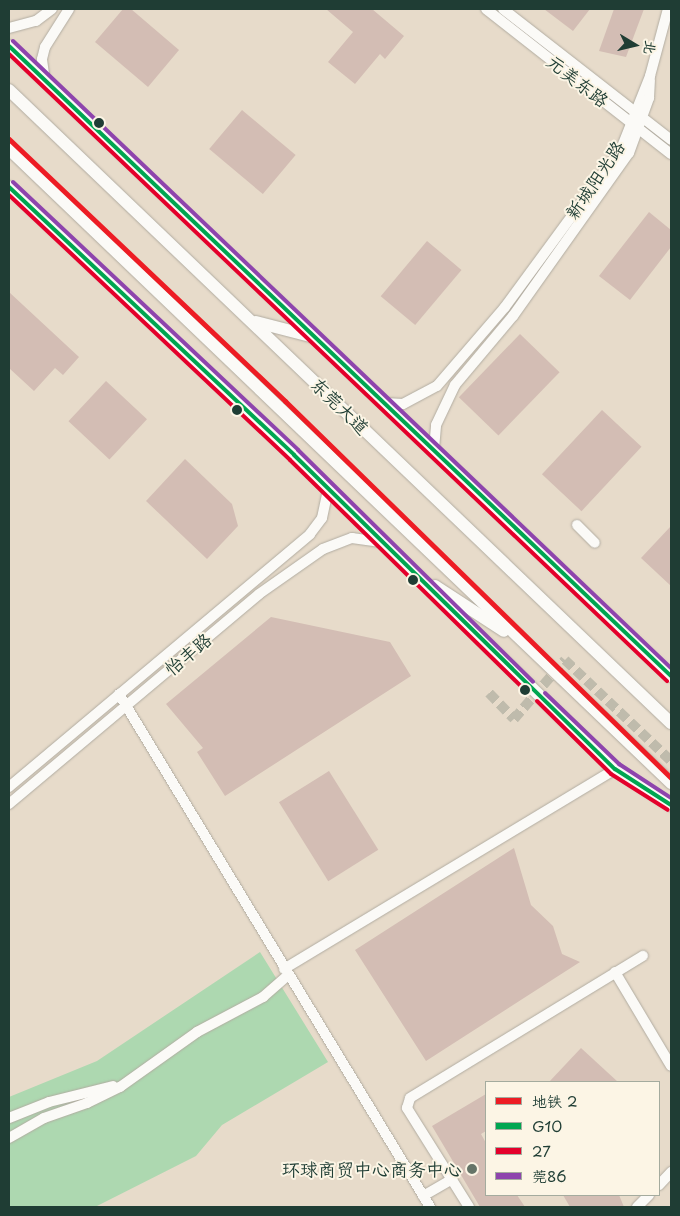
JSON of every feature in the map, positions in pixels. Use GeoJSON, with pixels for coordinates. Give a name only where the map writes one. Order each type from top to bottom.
{"type":"FeatureCollection","features":[{"type":"Feature","properties":{"kind":"main road"},"geometry":{"type":"LineString","coordinates":[[9,46],[671,676]]}},
{"type":"Feature","properties":{"kind":"main road","name":"东莞大道"},"geometry":{"type":"LineString","coordinates":[[9,90],[253,321],[671,723]]}},
{"type":"Feature","properties":{"kind":"main road"},"geometry":{"type":"LineString","coordinates":[[9,149],[671,783]]}},
{"type":"Feature","properties":{"kind":"main road"},"geometry":{"type":"LineString","coordinates":[[9,187],[328,489],[615,769],[671,805]]}},
{"type":"Feature","properties":{"kind":"main road"},"geometry":{"type":"LineString","coordinates":[[253,321],[316,338]]}},
{"type":"Feature","properties":{"kind":"main road"},"geometry":{"type":"LineString","coordinates":[[414,574],[533,650]]}},
{"type":"Feature","properties":{"kind":"street"},"geometry":{"type":"LineString","coordinates":[[9,28],[36,21],[52,9]]}},
{"type":"Feature","properties":{"kind":"street"},"geometry":{"type":"LineString","coordinates":[[45,81],[42,60],[44,46],[69,9]]}},
{"type":"Feature","properties":{"kind":"street","name":"元美东路"},"geometry":{"type":"LineString","coordinates":[[486,9],[671,154]]}},
{"type":"Feature","properties":{"kind":"street","name":"元美东路"},"geometry":{"type":"LineString","coordinates":[[504,9],[671,140]]}},
{"type":"Feature","properties":{"kind":"street","name":"新城阳光路"},"geometry":{"type":"LineString","coordinates":[[386,404],[403,404],[437,386],[505,308],[621,149],[638,114],[649,98],[650,76],[668,9]]}},
{"type":"Feature","properties":{"kind":"street","name":"新城阳光路"},"geometry":{"type":"LineString","coordinates":[[434,449],[436,426],[455,385],[513,316],[612,178],[629,153],[634,125]]}},
{"type":"Feature","properties":{"kind":"street","name":"怡丰路"},"geometry":{"type":"LineString","coordinates":[[9,787],[310,534],[322,518],[328,489]]}},
{"type":"Feature","properties":{"kind":"street"},"geometry":{"type":"LineString","coordinates":[[577,525],[595,543]]}},
{"type":"Feature","properties":{"kind":"street","name":"怡丰路"},"geometry":{"type":"LineString","coordinates":[[9,804],[259,594],[323,549],[352,538],[382,542]]}},
{"type":"Feature","properties":{"kind":"street"},"geometry":{"type":"LineString","coordinates":[[119,694],[430,1207]]}},
{"type":"Feature","properties":{"kind":"street"},"geometry":{"type":"LineString","coordinates":[[9,1138],[44,1118],[104,1096],[192,1035],[263,997],[286,972],[615,769]]}},
{"type":"Feature","properties":{"kind":"street"},"geometry":{"type":"LineString","coordinates":[[469,1207],[407,1108],[410,1098],[643,956]]}},
{"type":"Feature","properties":{"kind":"street"},"geometry":{"type":"LineString","coordinates":[[615,972],[671,1066]]}},
{"type":"Feature","properties":{"kind":"street"},"geometry":{"type":"LineString","coordinates":[[9,1118],[48,1102],[111,1086],[135,1076]]}},
{"type":"Feature","properties":{"kind":"street"},"geometry":{"type":"LineString","coordinates":[[660,1184],[671,1172]]}},
{"type":"Feature","properties":{"kind":"street"},"geometry":{"type":"LineString","coordinates":[[423,1196],[452,1179]]}},
{"type":"Feature","properties":{"kind":"street"},"geometry":{"type":"LineString","coordinates":[[637,1207],[648,1196]]}},
{"type":"Feature","properties":{"kind":"green space"},"geometry":{"type":"Polygon","coordinates":[[[260,952],[328,1062],[222,1125],[196,1156],[95,1207],[9,1207],[9,1097],[97,1061],[260,952]]]}},
{"type":"Feature","properties":{"kind":"building"},"geometry":{"type":"Polygon","coordinates":[[[123,9],[131,9],[179,50],[148,87],[95,42],[123,9]]]}},
{"type":"Feature","properties":{"kind":"building"},"geometry":{"type":"Polygon","coordinates":[[[326,9],[372,9],[404,36],[385,59],[380,54],[355,84],[328,62],[353,32],[326,9]]]}},
{"type":"Feature","properties":{"kind":"building"},"geometry":{"type":"Polygon","coordinates":[[[544,9],[590,9],[573,31],[544,9]]]}},
{"type":"Feature","properties":{"kind":"building"},"geometry":{"type":"Polygon","coordinates":[[[614,9],[644,9],[626,57],[599,51],[614,9]]]}},
{"type":"Feature","properties":{"kind":"building"},"geometry":{"type":"Polygon","coordinates":[[[242,110],[296,155],[263,194],[209,149],[242,110]]]}},
{"type":"Feature","properties":{"kind":"building"},"geometry":{"type":"Polygon","coordinates":[[[649,212],[671,230],[671,247],[630,300],[599,276],[649,212]]]}},
{"type":"Feature","properties":{"kind":"building"},"geometry":{"type":"Polygon","coordinates":[[[427,241],[461,270],[415,325],[381,296],[427,241]]]}},
{"type":"Feature","properties":{"kind":"building"},"geometry":{"type":"Polygon","coordinates":[[[9,292],[79,357],[63,375],[55,368],[34,391],[9,368],[9,292]]]}},
{"type":"Feature","properties":{"kind":"building"},"geometry":{"type":"Polygon","coordinates":[[[520,334],[560,372],[498,436],[459,397],[520,334]]]}},
{"type":"Feature","properties":{"kind":"building"},"geometry":{"type":"Polygon","coordinates":[[[106,381],[147,419],[109,459],[68,421],[106,381]]]}},
{"type":"Feature","properties":{"kind":"building"},"geometry":{"type":"Polygon","coordinates":[[[602,410],[641,447],[581,511],[542,474],[602,410]]]}},
{"type":"Feature","properties":{"kind":"building"},"geometry":{"type":"Polygon","coordinates":[[[185,459],[232,504],[238,526],[207,559],[146,501],[185,459]]]}},
{"type":"Feature","properties":{"kind":"building"},"geometry":{"type":"Polygon","coordinates":[[[671,526],[671,586],[641,558],[671,526]]]}},
{"type":"Feature","properties":{"kind":"building"},"geometry":{"type":"Polygon","coordinates":[[[271,617],[390,642],[411,676],[225,796],[197,752],[203,748],[166,704],[271,617]]]}},
{"type":"Feature","properties":{"kind":"building"},"geometry":{"type":"Polygon","coordinates":[[[329,771],[378,850],[328,881],[279,802],[329,771]]]}},
{"type":"Feature","properties":{"kind":"building"},"geometry":{"type":"Polygon","coordinates":[[[514,848],[531,905],[553,926],[562,954],[580,962],[426,1061],[355,950],[514,848]]]}},
{"type":"Feature","properties":{"kind":"building"},"geometry":{"type":"Polygon","coordinates":[[[581,1048],[617,1081],[550,1081],[581,1048]]]}},
{"type":"Feature","properties":{"kind":"building","name":"环球商贸中心商务中心"},"geometry":{"type":"Polygon","coordinates":[[[485,1095],[485,1132],[481,1134],[485,1141],[485,1196],[518,1196],[525,1207],[480,1207],[432,1126],[485,1095]]]}},
{"type":"Feature","properties":{"kind":"building"},"geometry":{"type":"Polygon","coordinates":[[[564,1196],[619,1196],[624,1207],[570,1207],[564,1196]]]}},
{"type":"Feature","properties":{"kind":"tunnel"},"geometry":{"type":"LineString","coordinates":[[489,693],[514,719],[565,660],[671,761]]}},
{"type":"Feature","properties":{"kind":"metro line","name":"2"},"geometry":{"type":"LineString","coordinates":[[9,139],[285,401],[671,778]]}},
{"type":"Feature","properties":{"kind":"transit line","name":"莞86"},"geometry":{"type":"LineString","coordinates":[[13,41],[671,668]]}},
{"type":"Feature","properties":{"kind":"transit line","name":"G10"},"geometry":{"type":"LineString","coordinates":[[9,46],[671,676]]}},
{"type":"Feature","properties":{"kind":"transit line","name":"27"},"geometry":{"type":"LineString","coordinates":[[9,54],[667,681]]}},
{"type":"Feature","properties":{"kind":"transit line","name":"莞86"},"geometry":{"type":"LineString","coordinates":[[13,182],[298,450],[533,682]]}},
{"type":"Feature","properties":{"kind":"transit line","name":"G10"},"geometry":{"type":"LineString","coordinates":[[9,187],[294,455],[615,769],[671,805]]}},
{"type":"Feature","properties":{"kind":"transit line","name":"27"},"geometry":{"type":"LineString","coordinates":[[9,195],[290,460],[525,690]]}},
{"type":"Feature","properties":{"kind":"transit line","name":"莞86"},"geometry":{"type":"LineString","coordinates":[[545,693],[619,764],[671,798]]}},
{"type":"Feature","properties":{"kind":"transit line","name":"27"},"geometry":{"type":"LineString","coordinates":[[537,701],[611,774],[668,810]]}},
{"type":"Feature","properties":{"kind":"place","name":"环球商贸中心商务中心"},"geometry":{"type":"Point","coordinates":[472,1169]}}]}
